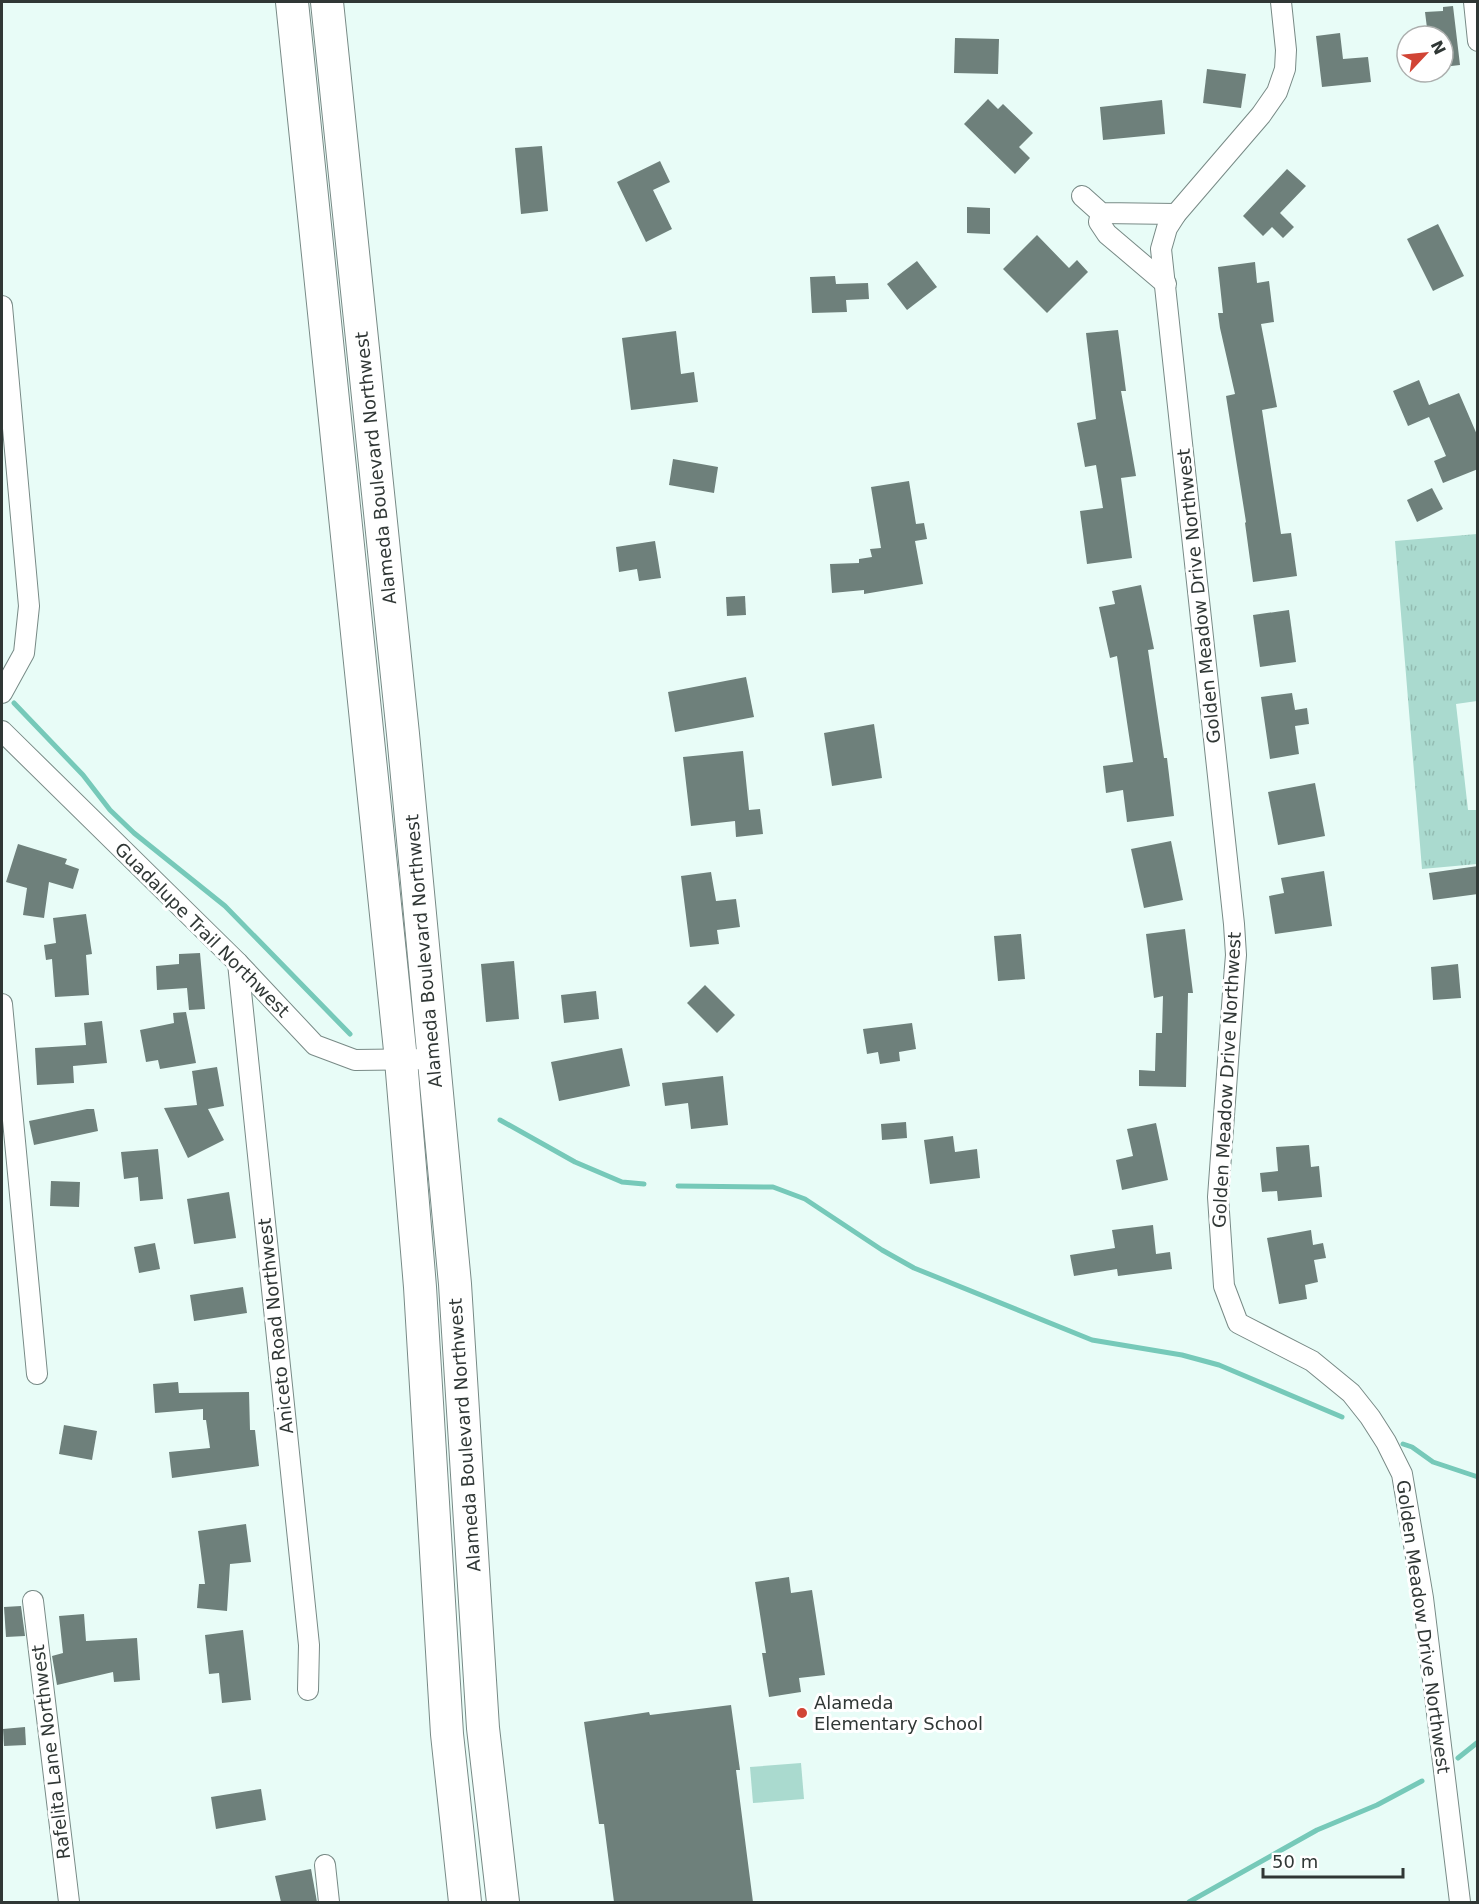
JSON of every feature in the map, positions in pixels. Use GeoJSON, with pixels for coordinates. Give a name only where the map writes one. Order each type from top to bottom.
{"type":"FeatureCollection","features":[{"type":"Feature","properties":{"kind":"main road","name":"Alameda Boulevard Northwest"},"geometry":{"type":"LineString","coordinates":[[292,2],[401,1060],[420,1287],[447,1734],[465,1902]]}},
{"type":"Feature","properties":{"kind":"main road","name":"Alameda Boulevard Northwest"},"geometry":{"type":"LineString","coordinates":[[327,2],[404,734],[455,1284],[483,1728],[503,1902]]}},
{"type":"Feature","properties":{"kind":"street","name":"Golden Meadow Drive Northwest"},"geometry":{"type":"LineString","coordinates":[[1281,2],[1286,50],[1285,69],[1277,92],[1261,115],[1176,214],[1167,228],[1161,249],[1236,955],[1218,1197],[1224,1286],[1238,1323],[1312,1361],[1351,1393],[1386,1442],[1402,1474],[1423,1598],[1460,1902]]}},
{"type":"Feature","properties":{"kind":"street"},"geometry":{"type":"LineString","coordinates":[[1474,2],[1478,41]]}},
{"type":"Feature","properties":{"kind":"street"},"geometry":{"type":"LineString","coordinates":[[1082,196],[1101,213],[1176,214]]}},
{"type":"Feature","properties":{"kind":"street"},"geometry":{"type":"LineString","coordinates":[[1101,213],[1099,222],[1107,234],[1166,284]]}},
{"type":"Feature","properties":{"kind":"street"},"geometry":{"type":"LineString","coordinates":[[2,306],[29,606],[24,653],[2,693]]}},
{"type":"Feature","properties":{"kind":"street","name":"Guadalupe Trail Northwest"},"geometry":{"type":"LineString","coordinates":[[2,731],[238,963],[315,1045],[355,1060],[433,1059]]}},
{"type":"Feature","properties":{"kind":"street","name":"Aniceto Road Northwest"},"geometry":{"type":"LineString","coordinates":[[238,963],[309,1645],[308,1690]]}},
{"type":"Feature","properties":{"kind":"street"},"geometry":{"type":"LineString","coordinates":[[2,1004],[38,1374]]}},
{"type":"Feature","properties":{"kind":"street","name":"Rafelita Lane Northwest"},"geometry":{"type":"LineString","coordinates":[[33,1601],[69,1902]]}},
{"type":"Feature","properties":{"kind":"street"},"geometry":{"type":"LineString","coordinates":[[325,1865],[329,1902]]}},
{"type":"Feature","properties":{"kind":"green space"},"geometry":{"type":"Polygon","coordinates":[[[1477,534],[1477,701],[1456,704],[1468,810],[1476,810],[1477,864],[1422,869],[1395,541],[1477,534]]]}},
{"type":"Feature","properties":{"kind":"green space"},"geometry":{"type":"Polygon","coordinates":[[[801,1763],[804,1799],[753,1803],[750,1767],[801,1763]]]}},
{"type":"Feature","properties":{"kind":"building"},"geometry":{"type":"Polygon","coordinates":[[[1453,6],[1460,65],[1455,66],[1455,24],[1426,24],[1425,12],[1443,11],[1443,7],[1453,6]]]}},
{"type":"Feature","properties":{"kind":"building"},"geometry":{"type":"Polygon","coordinates":[[[1340,33],[1343,59],[1368,57],[1371,82],[1322,87],[1316,36],[1340,33]]]}},
{"type":"Feature","properties":{"kind":"building"},"geometry":{"type":"Polygon","coordinates":[[[955,38],[999,39],[998,74],[954,73],[955,38]]]}},
{"type":"Feature","properties":{"kind":"building"},"geometry":{"type":"Polygon","coordinates":[[[1207,69],[1246,74],[1241,108],[1203,103],[1207,69]]]}},
{"type":"Feature","properties":{"kind":"building"},"geometry":{"type":"Polygon","coordinates":[[[988,99],[998,109],[1003,104],[1033,133],[1019,147],[1030,158],[1015,174],[964,124],[988,99]]]}},
{"type":"Feature","properties":{"kind":"building"},"geometry":{"type":"Polygon","coordinates":[[[1162,100],[1165,134],[1103,140],[1100,107],[1162,100]]]}},
{"type":"Feature","properties":{"kind":"building"},"geometry":{"type":"Polygon","coordinates":[[[542,146],[548,211],[521,214],[515,148],[542,146]]]}},
{"type":"Feature","properties":{"kind":"building"},"geometry":{"type":"Polygon","coordinates":[[[660,161],[670,182],[653,190],[672,229],[646,242],[617,182],[660,161]]]}},
{"type":"Feature","properties":{"kind":"building"},"geometry":{"type":"Polygon","coordinates":[[[1287,169],[1306,186],[1280,213],[1294,227],[1283,238],[1272,227],[1263,236],[1243,216],[1287,169]]]}},
{"type":"Feature","properties":{"kind":"building"},"geometry":{"type":"Polygon","coordinates":[[[967,207],[990,208],[990,234],[967,233],[967,207]]]}},
{"type":"Feature","properties":{"kind":"building"},"geometry":{"type":"Polygon","coordinates":[[[1438,224],[1464,276],[1433,291],[1407,239],[1438,224]]]}},
{"type":"Feature","properties":{"kind":"building"},"geometry":{"type":"Polygon","coordinates":[[[1037,235],[1069,268],[1077,260],[1088,272],[1047,313],[1003,269],[1037,235]]]}},
{"type":"Feature","properties":{"kind":"building"},"geometry":{"type":"Polygon","coordinates":[[[917,261],[937,287],[907,310],[887,284],[917,261]]]}},
{"type":"Feature","properties":{"kind":"building"},"geometry":{"type":"Polygon","coordinates":[[[1255,262],[1257,283],[1269,281],[1274,322],[1261,324],[1277,407],[1262,410],[1281,534],[1291,533],[1297,576],[1253,582],[1226,396],[1235,394],[1220,328],[1218,313],[1223,313],[1218,267],[1255,262]]]}},
{"type":"Feature","properties":{"kind":"building"},"geometry":{"type":"Polygon","coordinates":[[[835,276],[836,284],[868,283],[869,299],[846,300],[847,312],[812,313],[810,277],[835,276]]]}},
{"type":"Feature","properties":{"kind":"building"},"geometry":{"type":"Polygon","coordinates":[[[1118,330],[1126,391],[1121,391],[1136,476],[1121,478],[1132,558],[1087,564],[1080,511],[1103,508],[1096,465],[1085,467],[1077,423],[1096,419],[1086,333],[1118,330]]]}},
{"type":"Feature","properties":{"kind":"building"},"geometry":{"type":"Polygon","coordinates":[[[676,331],[681,374],[694,372],[698,402],[631,410],[622,338],[676,331]]]}},
{"type":"Feature","properties":{"kind":"building"},"geometry":{"type":"Polygon","coordinates":[[[1419,380],[1429,405],[1459,393],[1478,437],[1478,469],[1443,483],[1434,461],[1446,456],[1429,417],[1408,426],[1393,391],[1419,380]]]}},
{"type":"Feature","properties":{"kind":"building"},"geometry":{"type":"Polygon","coordinates":[[[673,459],[718,467],[714,493],[669,485],[673,459]]]}},
{"type":"Feature","properties":{"kind":"building"},"geometry":{"type":"Polygon","coordinates":[[[909,481],[916,524],[924,523],[927,539],[915,541],[923,584],[864,594],[864,590],[832,593],[830,564],[859,563],[859,559],[872,557],[870,549],[881,548],[871,487],[909,481]]]}},
{"type":"Feature","properties":{"kind":"building"},"geometry":{"type":"Polygon","coordinates":[[[1432,488],[1443,509],[1417,522],[1407,500],[1432,488]]]}},
{"type":"Feature","properties":{"kind":"building"},"geometry":{"type":"Polygon","coordinates":[[[655,541],[661,578],[639,581],[637,569],[619,572],[616,547],[655,541]]]}},
{"type":"Feature","properties":{"kind":"building"},"geometry":{"type":"Polygon","coordinates":[[[1141,585],[1154,649],[1148,650],[1164,758],[1167,758],[1174,816],[1127,822],[1123,790],[1106,793],[1103,766],[1133,762],[1117,656],[1110,658],[1099,607],[1115,604],[1112,591],[1141,585]]]}},
{"type":"Feature","properties":{"kind":"building"},"geometry":{"type":"Polygon","coordinates":[[[745,596],[746,615],[727,616],[726,597],[745,596]]]}},
{"type":"Feature","properties":{"kind":"building"},"geometry":{"type":"Polygon","coordinates":[[[1289,610],[1296,662],[1260,667],[1253,615],[1289,610]]]}},
{"type":"Feature","properties":{"kind":"building"},"geometry":{"type":"Polygon","coordinates":[[[746,677],[754,717],[675,732],[668,692],[746,677]]]}},
{"type":"Feature","properties":{"kind":"building"},"geometry":{"type":"Polygon","coordinates":[[[1292,693],[1295,710],[1307,708],[1309,724],[1295,726],[1299,754],[1270,759],[1261,697],[1292,693]]]}},
{"type":"Feature","properties":{"kind":"building"},"geometry":{"type":"Polygon","coordinates":[[[874,724],[882,778],[832,786],[824,733],[874,724]]]}},
{"type":"Feature","properties":{"kind":"building"},"geometry":{"type":"Polygon","coordinates":[[[743,751],[749,810],[760,809],[763,834],[736,837],[735,821],[691,826],[683,757],[743,751]]]}},
{"type":"Feature","properties":{"kind":"building"},"geometry":{"type":"Polygon","coordinates":[[[1315,783],[1325,836],[1278,845],[1268,792],[1315,783]]]}},
{"type":"Feature","properties":{"kind":"building"},"geometry":{"type":"Polygon","coordinates":[[[1171,841],[1183,900],[1144,908],[1131,849],[1171,841]]]}},
{"type":"Feature","properties":{"kind":"building"},"geometry":{"type":"Polygon","coordinates":[[[18,844],[67,859],[65,864],[79,869],[73,889],[49,882],[44,918],[23,915],[27,888],[6,882],[18,844]]]}},
{"type":"Feature","properties":{"kind":"building"},"geometry":{"type":"Polygon","coordinates":[[[1478,866],[1478,894],[1433,900],[1429,873],[1478,866]]]}},
{"type":"Feature","properties":{"kind":"building"},"geometry":{"type":"Polygon","coordinates":[[[1324,871],[1332,926],[1275,934],[1269,896],[1284,893],[1281,878],[1324,871]]]}},
{"type":"Feature","properties":{"kind":"building"},"geometry":{"type":"Polygon","coordinates":[[[711,872],[716,901],[736,899],[740,927],[717,930],[719,944],[690,947],[681,876],[711,872]]]}},
{"type":"Feature","properties":{"kind":"building"},"geometry":{"type":"Polygon","coordinates":[[[86,914],[92,954],[86,955],[89,995],[55,997],[52,959],[46,960],[44,945],[56,943],[53,918],[86,914]]]}},
{"type":"Feature","properties":{"kind":"building"},"geometry":{"type":"Polygon","coordinates":[[[1185,929],[1193,993],[1188,993],[1186,1087],[1139,1086],[1139,1070],[1155,1071],[1156,1033],[1162,1033],[1163,996],[1154,998],[1146,934],[1185,929]]]}},
{"type":"Feature","properties":{"kind":"building"},"geometry":{"type":"Polygon","coordinates":[[[1021,934],[1025,979],[998,981],[994,936],[1021,934]]]}},
{"type":"Feature","properties":{"kind":"building"},"geometry":{"type":"Polygon","coordinates":[[[200,953],[205,1009],[189,1010],[187,988],[157,990],[156,966],[179,964],[179,954],[200,953]]]}},
{"type":"Feature","properties":{"kind":"building"},"geometry":{"type":"Polygon","coordinates":[[[514,961],[519,1019],[486,1022],[481,964],[514,961]]]}},
{"type":"Feature","properties":{"kind":"building"},"geometry":{"type":"Polygon","coordinates":[[[1458,964],[1461,998],[1433,1000],[1431,967],[1458,964]]]}},
{"type":"Feature","properties":{"kind":"building"},"geometry":{"type":"Polygon","coordinates":[[[705,985],[735,1015],[717,1033],[687,1003],[705,985]]]}},
{"type":"Feature","properties":{"kind":"building"},"geometry":{"type":"Polygon","coordinates":[[[596,991],[599,1019],[564,1023],[561,995],[596,991]]]}},
{"type":"Feature","properties":{"kind":"building"},"geometry":{"type":"Polygon","coordinates":[[[186,1012],[196,1063],[160,1069],[158,1060],[146,1062],[140,1030],[174,1023],[173,1013],[186,1012]]]}},
{"type":"Feature","properties":{"kind":"building"},"geometry":{"type":"Polygon","coordinates":[[[102,1021],[107,1063],[73,1066],[74,1083],[37,1085],[35,1048],[86,1045],[84,1023],[102,1021]]]}},
{"type":"Feature","properties":{"kind":"building"},"geometry":{"type":"Polygon","coordinates":[[[912,1023],[916,1049],[899,1052],[900,1061],[880,1064],[878,1052],[867,1054],[863,1029],[912,1023]]]}},
{"type":"Feature","properties":{"kind":"building"},"geometry":{"type":"Polygon","coordinates":[[[622,1048],[630,1086],[559,1101],[551,1062],[622,1048]]]}},
{"type":"Feature","properties":{"kind":"building"},"geometry":{"type":"Polygon","coordinates":[[[217,1067],[224,1106],[208,1109],[224,1140],[188,1158],[164,1108],[197,1105],[192,1071],[217,1067]]]}},
{"type":"Feature","properties":{"kind":"building"},"geometry":{"type":"Polygon","coordinates":[[[723,1076],[728,1125],[691,1129],[688,1103],[665,1106],[662,1083],[723,1076]]]}},
{"type":"Feature","properties":{"kind":"building"},"geometry":{"type":"Polygon","coordinates":[[[94,1109],[98,1131],[34,1145],[29,1121],[94,1109]]]}},
{"type":"Feature","properties":{"kind":"building"},"geometry":{"type":"Polygon","coordinates":[[[906,1122],[907,1138],[882,1140],[881,1124],[906,1122]]]}},
{"type":"Feature","properties":{"kind":"building"},"geometry":{"type":"Polygon","coordinates":[[[1156,1123],[1168,1180],[1122,1190],[1116,1160],[1133,1156],[1127,1129],[1156,1123]]]}},
{"type":"Feature","properties":{"kind":"building"},"geometry":{"type":"Polygon","coordinates":[[[953,1136],[955,1152],[977,1149],[980,1178],[930,1184],[924,1140],[953,1136]]]}},
{"type":"Feature","properties":{"kind":"building"},"geometry":{"type":"Polygon","coordinates":[[[1309,1145],[1311,1167],[1319,1166],[1322,1197],[1278,1201],[1277,1191],[1262,1192],[1260,1173],[1278,1171],[1276,1147],[1309,1145]]]}},
{"type":"Feature","properties":{"kind":"building"},"geometry":{"type":"Polygon","coordinates":[[[158,1149],[163,1199],[140,1201],[138,1177],[124,1179],[121,1152],[158,1149]]]}},
{"type":"Feature","properties":{"kind":"building"},"geometry":{"type":"Polygon","coordinates":[[[51,1181],[80,1182],[79,1207],[50,1206],[51,1181]]]}},
{"type":"Feature","properties":{"kind":"building"},"geometry":{"type":"Polygon","coordinates":[[[229,1192],[236,1238],[194,1244],[187,1199],[229,1192]]]}},
{"type":"Feature","properties":{"kind":"building"},"geometry":{"type":"Polygon","coordinates":[[[1153,1225],[1156,1254],[1170,1252],[1172,1269],[1118,1276],[1117,1269],[1074,1276],[1070,1255],[1115,1248],[1112,1230],[1153,1225]]]}},
{"type":"Feature","properties":{"kind":"building"},"geometry":{"type":"Polygon","coordinates":[[[1311,1230],[1313,1245],[1323,1243],[1326,1258],[1314,1260],[1318,1282],[1305,1285],[1307,1299],[1279,1304],[1267,1238],[1311,1230]]]}},
{"type":"Feature","properties":{"kind":"building"},"geometry":{"type":"Polygon","coordinates":[[[155,1243],[160,1269],[139,1273],[134,1247],[155,1243]]]}},
{"type":"Feature","properties":{"kind":"building"},"geometry":{"type":"Polygon","coordinates":[[[243,1287],[247,1313],[194,1321],[190,1295],[243,1287]]]}},
{"type":"Feature","properties":{"kind":"building"},"geometry":{"type":"Polygon","coordinates":[[[178,1382],[179,1393],[249,1392],[250,1430],[255,1430],[259,1466],[172,1478],[169,1452],[210,1448],[206,1420],[203,1420],[203,1409],[155,1413],[153,1384],[178,1382]]]}},
{"type":"Feature","properties":{"kind":"building"},"geometry":{"type":"Polygon","coordinates":[[[64,1425],[97,1431],[92,1460],[59,1454],[64,1425]]]}},
{"type":"Feature","properties":{"kind":"building"},"geometry":{"type":"Polygon","coordinates":[[[246,1524],[251,1562],[230,1564],[227,1611],[197,1608],[199,1584],[205,1584],[198,1531],[246,1524]]]}},
{"type":"Feature","properties":{"kind":"building"},"geometry":{"type":"Polygon","coordinates":[[[789,1577],[791,1593],[812,1590],[825,1675],[799,1678],[801,1692],[769,1697],[762,1653],[766,1653],[755,1582],[789,1577]]]}},
{"type":"Feature","properties":{"kind":"building"},"geometry":{"type":"Polygon","coordinates":[[[21,1606],[25,1636],[6,1637],[4,1607],[21,1606]]]}},
{"type":"Feature","properties":{"kind":"building"},"geometry":{"type":"Polygon","coordinates":[[[84,1614],[86,1641],[137,1638],[140,1680],[114,1682],[113,1672],[57,1685],[52,1656],[63,1653],[59,1616],[84,1614]]]}},
{"type":"Feature","properties":{"kind":"building"},"geometry":{"type":"Polygon","coordinates":[[[243,1630],[251,1700],[222,1703],[219,1673],[209,1674],[205,1635],[243,1630]]]}},
{"type":"Feature","properties":{"kind":"building"},"geometry":{"type":"Polygon","coordinates":[[[731,1705],[740,1770],[736,1770],[753,1902],[614,1902],[604,1824],[599,1824],[584,1722],[649,1712],[650,1715],[731,1705]]]}},
{"type":"Feature","properties":{"kind":"building"},"geometry":{"type":"Polygon","coordinates":[[[25,1727],[26,1745],[4,1746],[3,1729],[25,1727]]]}},
{"type":"Feature","properties":{"kind":"building"},"geometry":{"type":"Polygon","coordinates":[[[261,1789],[266,1820],[216,1829],[211,1797],[261,1789]]]}},
{"type":"Feature","properties":{"kind":"building"},"geometry":{"type":"Polygon","coordinates":[[[311,1869],[317,1902],[281,1902],[275,1876],[311,1869]]]}},
{"type":"Feature","properties":{"kind":"waterway"},"geometry":{"type":"LineString","coordinates":[[14,703],[83,775],[110,810],[134,833],[225,906],[350,1034]]}},
{"type":"Feature","properties":{"kind":"waterway"},"geometry":{"type":"LineString","coordinates":[[500,1120],[575,1162],[622,1182],[644,1184]]}},
{"type":"Feature","properties":{"kind":"waterway"},"geometry":{"type":"LineString","coordinates":[[678,1186],[773,1187],[805,1199],[882,1250],[914,1268],[1092,1340],[1182,1355],[1219,1365],[1342,1417]]}},
{"type":"Feature","properties":{"kind":"waterway"},"geometry":{"type":"LineString","coordinates":[[1403,1444],[1412,1447],[1433,1462],[1478,1477]]}},
{"type":"Feature","properties":{"kind":"waterway"},"geometry":{"type":"LineString","coordinates":[[1458,1758],[1478,1742]]}},
{"type":"Feature","properties":{"kind":"waterway"},"geometry":{"type":"LineString","coordinates":[[1189,1902],[1317,1830],[1377,1805],[1422,1781]]}},
{"type":"Feature","properties":{"kind":"place","name":"Alameda Elementary School"},"geometry":{"type":"Point","coordinates":[802,1713]}}]}
